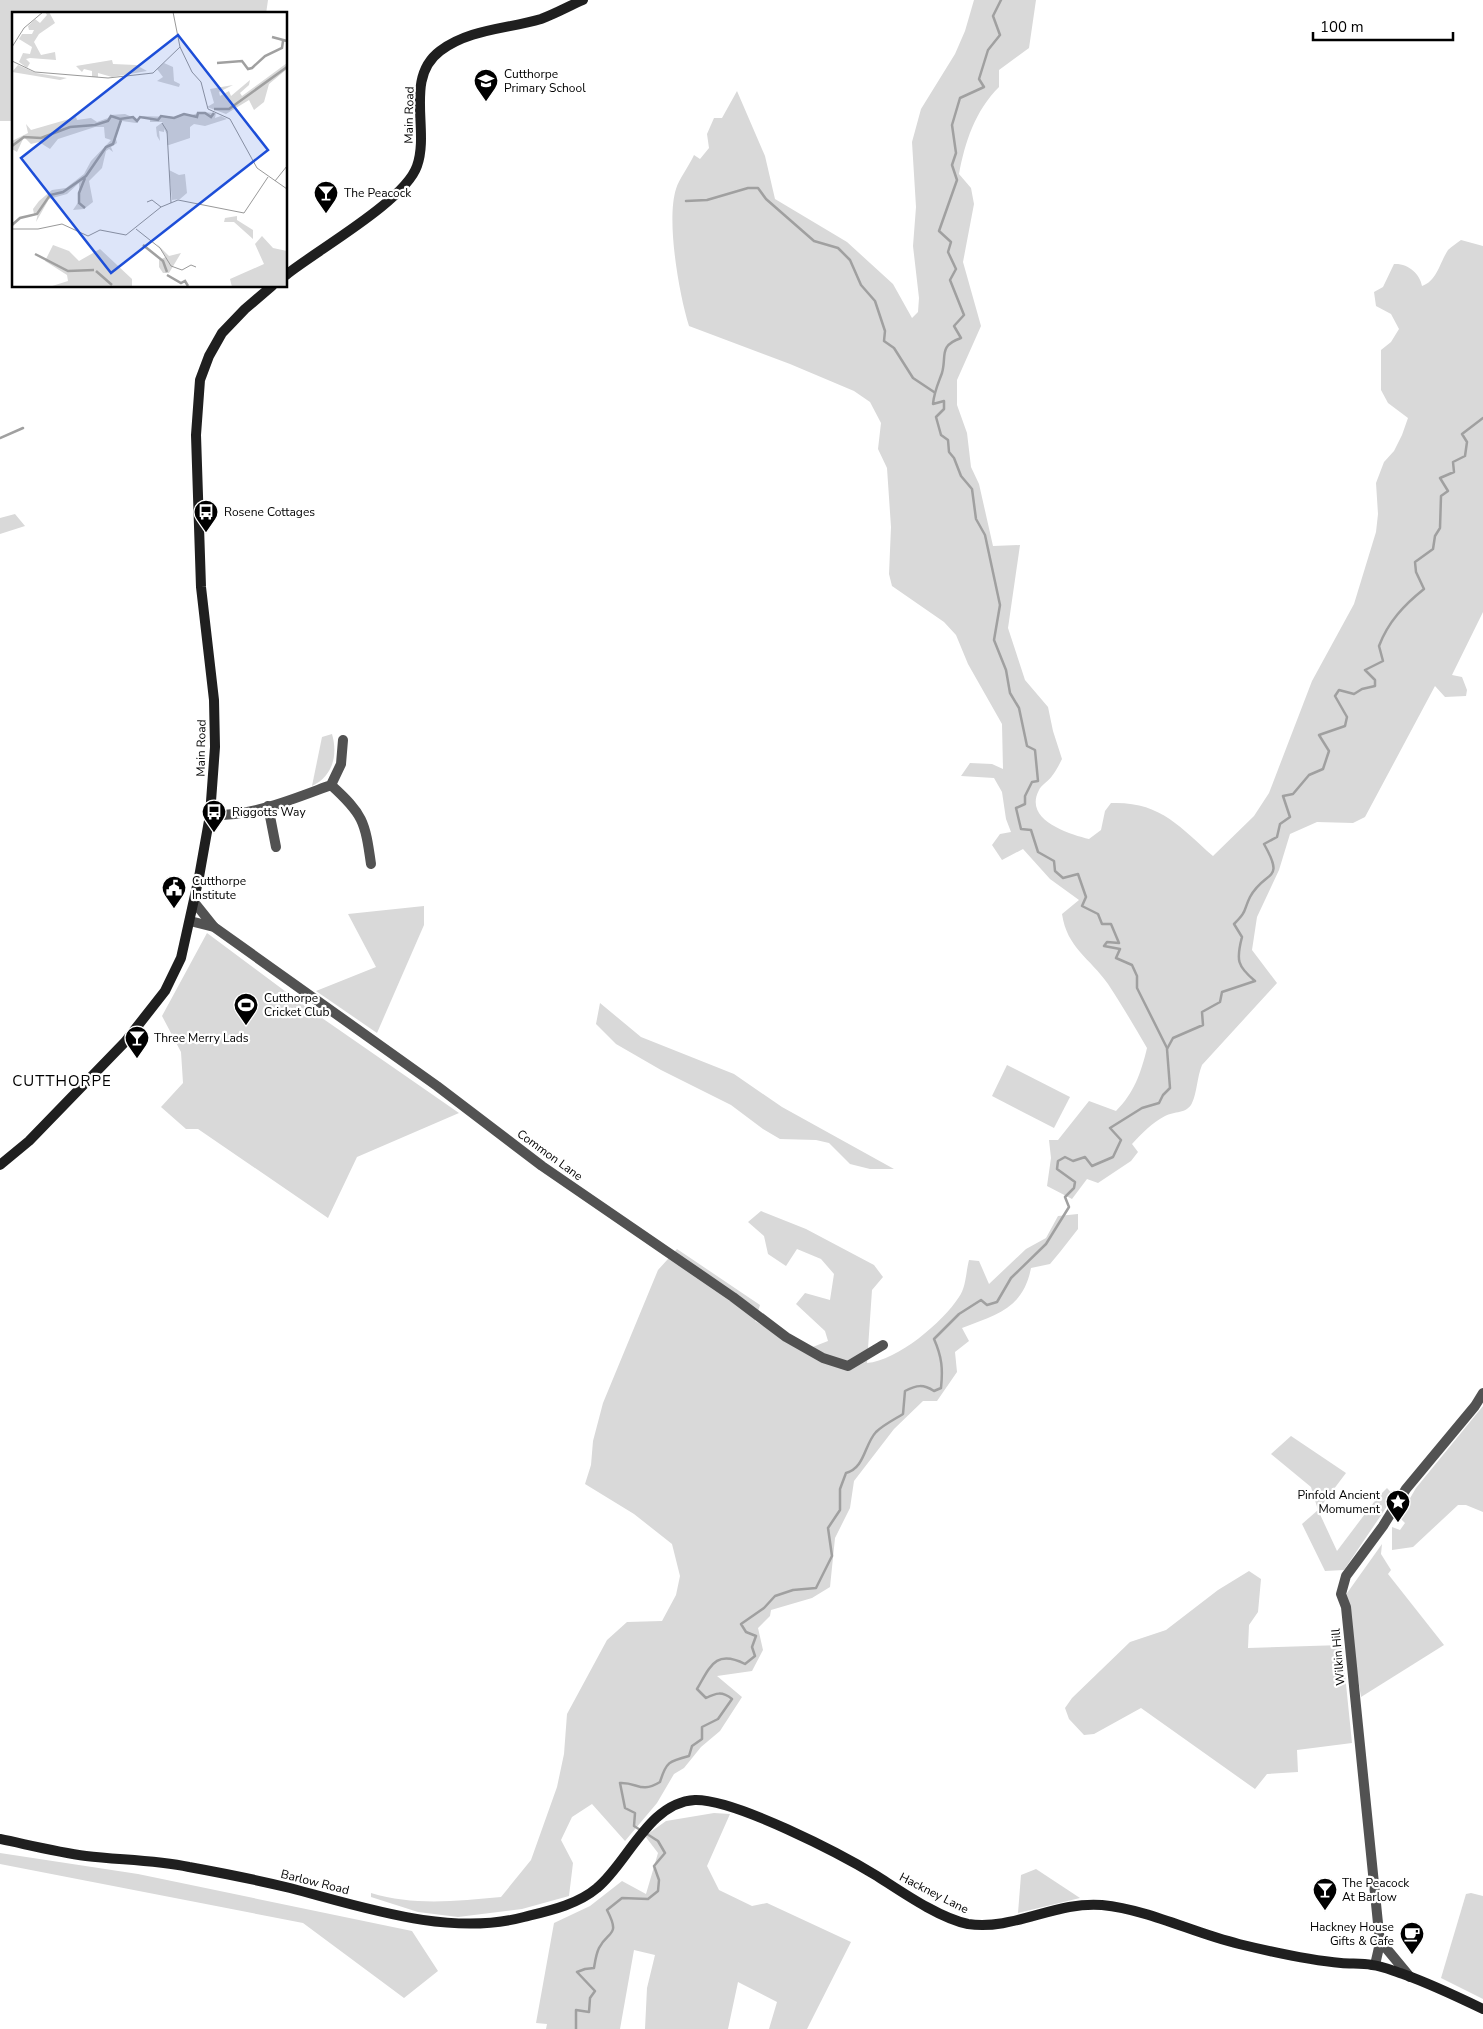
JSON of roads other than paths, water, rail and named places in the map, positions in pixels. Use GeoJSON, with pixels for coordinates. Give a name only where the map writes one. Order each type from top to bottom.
{"type":"FeatureCollection","features":[{"type":"Feature","properties":{"kind":"main road","name":"Main Road"},"geometry":{"type":"LineString","coordinates":[[288,274],[330,245],[394,195],[410,180],[417,168],[421,152],[421,84],[427,66],[438,52],[457,40],[542,18],[582,0]]}},
{"type":"Feature","properties":{"kind":"main road","name":"Main Road"},"geometry":{"type":"LineString","coordinates":[[0,1165],[29,1141],[76,1094],[147,1017],[165,991],[181,958],[194,902],[210,815],[215,747],[214,700],[200,587],[196,435],[200,380],[209,356],[222,333],[245,309],[270,288]]}},
{"type":"Feature","properties":{"kind":"main road","name":"Hackney Lane"},"geometry":{"type":"LineString","coordinates":[[612,1873],[644,1829],[677,1804],[690,1800],[706,1801],[746,1812],[770,1823],[857,1864],[910,1897],[968,1924],[998,1924],[1065,1907],[1100,1905],[1145,1914],[1233,1943],[1287,1955],[1339,1963],[1375,1965],[1435,1986],[1483,2009]]}},
{"type":"Feature","properties":{"kind":"main road","name":"Barlow Road"},"geometry":{"type":"LineString","coordinates":[[0,1839],[84,1856],[183,1866],[274,1884],[368,1908],[456,1925],[488,1924],[519,1918],[571,1903],[596,1889],[612,1873]]}},
{"type":"Feature","properties":{"kind":"street"},"geometry":{"type":"LineString","coordinates":[[210,815],[232,816],[331,785],[341,764],[343,740]]}},
{"type":"Feature","properties":{"kind":"street"},"geometry":{"type":"LineString","coordinates":[[331,785],[350,802],[363,820],[371,864]]}},
{"type":"Feature","properties":{"kind":"street"},"geometry":{"type":"LineString","coordinates":[[268,806],[276,848]]}},
{"type":"Feature","properties":{"kind":"street","name":"Common Lane"},"geometry":{"type":"LineString","coordinates":[[194,902],[214,927],[437,1086],[542,1166],[733,1297],[786,1337],[823,1358],[848,1366],[883,1345]]}},
{"type":"Feature","properties":{"kind":"street","name":"Common Lane"},"geometry":{"type":"LineString","coordinates":[[190,920],[214,927]]}},
{"type":"Feature","properties":{"kind":"street","name":"Wilkin Hill"},"geometry":{"type":"LineString","coordinates":[[1375,1965],[1380,1943],[1346,1607],[1341,1594],[1346,1576],[1384,1526],[1406,1490],[1475,1406],[1483,1392]]}},
{"type":"Feature","properties":{"kind":"street"},"geometry":{"type":"LineString","coordinates":[[1380,1943],[1410,1977]]}},
{"type":"Feature","properties":{"kind":"waterway"},"geometry":{"type":"LineString","coordinates":[[1001,0],[993,16],[1000,35],[988,50],[979,79],[984,87],[960,98],[952,125],[956,153],[952,165],[957,180],[939,231],[951,242],[948,252],[956,269],[950,280],[964,315],[954,326],[961,338],[949,344],[946,348],[942,373],[933,404],[944,401],[944,409],[936,417],[941,435],[948,440],[949,452],[954,458],[961,476],[972,489],[976,519],[985,535],[1000,605],[994,640],[1006,670],[1010,693],[1019,708],[1027,746],[1035,750],[1038,781],[1032,782],[1025,796],[1025,804],[1016,808],[1021,829],[1031,830],[1038,852],[1054,861],[1055,871],[1063,878],[1078,874],[1086,897],[1082,906],[1098,914],[1102,924],[1111,924],[1119,943],[1107,942],[1104,946],[1120,949],[1116,958],[1132,965],[1137,976],[1137,988],[1167,1048]]}},
{"type":"Feature","properties":{"kind":"waterway"},"geometry":{"type":"LineString","coordinates":[[686,201],[707,200],[748,188],[758,188],[766,199],[814,241],[838,248],[850,260],[861,285],[875,301],[885,331],[884,341],[894,348],[913,378],[934,392]]}},
{"type":"Feature","properties":{"kind":"waterway"},"geometry":{"type":"LineString","coordinates":[[642,1831],[634,1826],[635,1813],[625,1808],[620,1783],[648,1787],[660,1782],[664,1770],[669,1763],[689,1756],[692,1746],[702,1739],[702,1727],[718,1719],[732,1699],[719,1694],[706,1698],[697,1689],[710,1667],[720,1660],[727,1658],[745,1664],[755,1656],[752,1647],[756,1636],[746,1632],[741,1624],[764,1608],[775,1596],[793,1590],[816,1588],[832,1556],[828,1528],[840,1510],[840,1489],[846,1473],[861,1461],[876,1432],[903,1414],[905,1391],[920,1386],[934,1391],[941,1388],[941,1363],[934,1339],[959,1314],[981,1300],[987,1305],[997,1302],[1011,1278],[1046,1244],[1069,1207],[1065,1197],[1074,1188],[1075,1182],[1057,1169],[1058,1161],[1065,1157],[1073,1161],[1085,1157],[1092,1166],[1113,1157],[1121,1140],[1110,1128],[1142,1108],[1159,1103],[1163,1095],[1170,1088],[1167,1049],[1173,1038],[1203,1025],[1202,1012],[1220,1002],[1222,992],[1255,981],[1241,967],[1239,951],[1242,937],[1234,924],[1243,913],[1256,888],[1273,871],[1273,865],[1264,844],[1277,837],[1280,824],[1290,817],[1283,796],[1293,794],[1309,775],[1323,769],[1329,751],[1319,735],[1345,726],[1347,717],[1335,696],[1339,690],[1354,694],[1362,689],[1375,686],[1375,680],[1365,670],[1383,661],[1379,646],[1387,629],[1403,608],[1424,589],[1416,572],[1415,562],[1433,549],[1435,536],[1440,528],[1441,496],[1448,491],[1440,478],[1454,472],[1453,462],[1465,456],[1467,442],[1462,434],[1483,418]]}},
{"type":"Feature","properties":{"kind":"waterway"},"geometry":{"type":"LineString","coordinates":[[0,438],[23,428]]}},
{"type":"Feature","properties":{"kind":"waterway"},"geometry":{"type":"LineString","coordinates":[[576,2029],[576,2010],[589,2012],[590,1998],[595,1991],[577,1972],[594,1968],[599,1948],[612,1932],[613,1925],[607,1910],[622,1898],[648,1899],[658,1891],[659,1880],[654,1866],[665,1853],[658,1841],[647,1834]]}},
{"type":"Feature","properties":{"kind":"place","name":"Cutthorpe Primary School"},"geometry":{"type":"Point","coordinates":[486,102]}},
{"type":"Feature","properties":{"kind":"place","name":"The Peacock"},"geometry":{"type":"Point","coordinates":[326,214]}},
{"type":"Feature","properties":{"kind":"place","name":"Rosene Cottages"},"geometry":{"type":"Point","coordinates":[206,533]}},
{"type":"Feature","properties":{"kind":"place","name":"Riggotts Way"},"geometry":{"type":"Point","coordinates":[214,833]}},
{"type":"Feature","properties":{"kind":"place","name":"Cutthorpe Institute"},"geometry":{"type":"Point","coordinates":[174,909]}},
{"type":"Feature","properties":{"kind":"place","name":"Cutthorpe Cricket Club"},"geometry":{"type":"Point","coordinates":[246,1026]}},
{"type":"Feature","properties":{"kind":"place","name":"Three Merry Lads"},"geometry":{"type":"Point","coordinates":[137,1059]}},
{"type":"Feature","properties":{"kind":"place","name":"Pinfold Ancient Momument"},"geometry":{"type":"Point","coordinates":[1398,1523]}},
{"type":"Feature","properties":{"kind":"place","name":"The Peacock At Barlow"},"geometry":{"type":"Point","coordinates":[1325,1911]}},
{"type":"Feature","properties":{"kind":"place","name":"Hackney House Gifts & Cafe"},"geometry":{"type":"Point","coordinates":[1412,1955]}},
{"type":"Feature","properties":{"kind":"district","name":"CUTTHORPE"},"geometry":{"type":"Point","coordinates":[62,1081]}}]}
